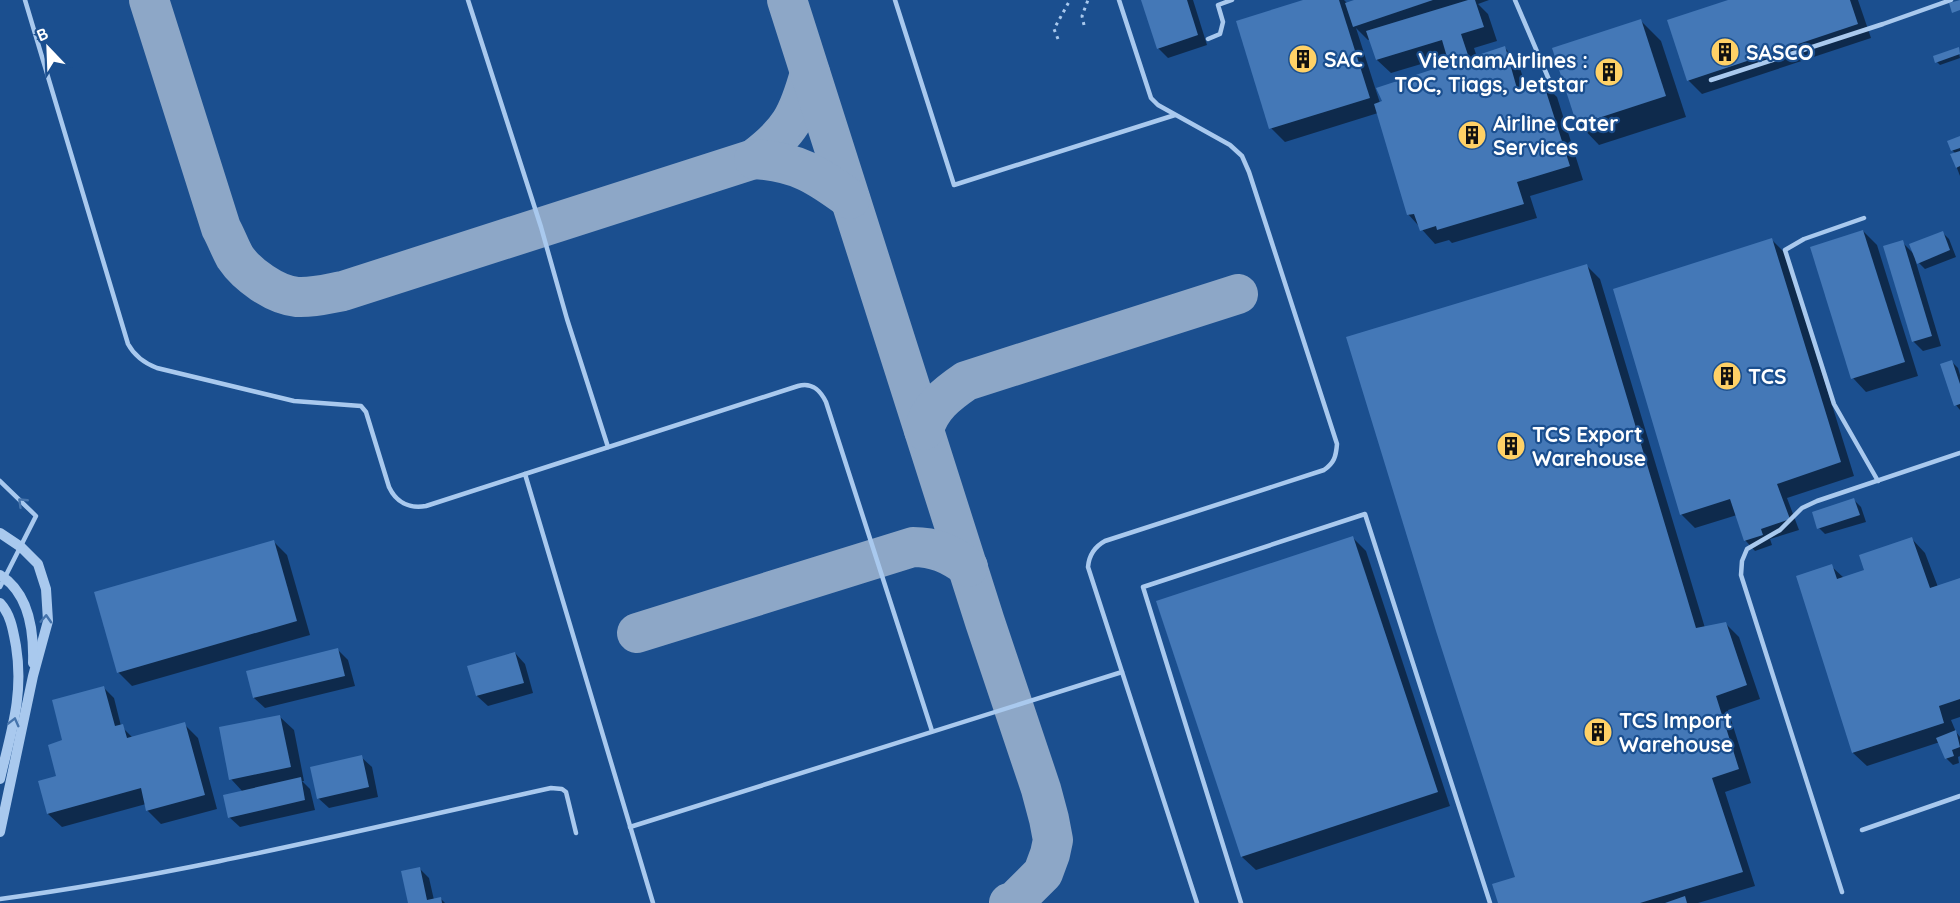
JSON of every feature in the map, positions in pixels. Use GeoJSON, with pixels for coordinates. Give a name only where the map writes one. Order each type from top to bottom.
{"type":"FeatureCollection","features":[{"type":"Feature","properties":{"kind":"street"},"geometry":{"type":"LineString","coordinates":[[0,533],[21,547],[38,564],[46,589],[48,621],[33,676],[0,832]]}},
{"type":"Feature","properties":{"kind":"street"},"geometry":{"type":"LineString","coordinates":[[0,575],[8,580],[23,599],[31,627],[33,676]]}},
{"type":"Feature","properties":{"kind":"street"},"geometry":{"type":"LineString","coordinates":[[0,603],[9,615],[14,632],[19,680],[18,704],[0,779]]}},
{"type":"Feature","properties":{"kind":"lane"},"geometry":{"type":"LineString","coordinates":[[26,0],[126,337],[134,353],[152,366],[267,395],[294,401],[361,406],[366,412],[393,494],[406,505],[418,507],[803,384],[819,390],[826,402],[932,731]]}},
{"type":"Feature","properties":{"kind":"lane"},"geometry":{"type":"LineString","coordinates":[[468,0],[541,227],[608,447]]}},
{"type":"Feature","properties":{"kind":"lane"},"geometry":{"type":"LineString","coordinates":[[895,0],[954,185],[1175,115]]}},
{"type":"Feature","properties":{"kind":"lane"},"geometry":{"type":"LineString","coordinates":[[1119,0],[1151,98],[1158,105],[1230,145],[1242,156],[1246,164],[1335,436],[1336,452],[1331,464],[1315,474],[1105,541],[1095,548],[1089,560],[1088,567],[1197,903]]}},
{"type":"Feature","properties":{"kind":"lane"},"geometry":{"type":"LineString","coordinates":[[1208,39],[1220,34],[1222,27],[1218,4],[1232,0]]}},
{"type":"Feature","properties":{"kind":"lane"},"geometry":{"type":"LineString","coordinates":[[1515,0],[1550,82]]}},
{"type":"Feature","properties":{"kind":"lane"},"geometry":{"type":"LineString","coordinates":[[1711,80],[1951,0]]}},
{"type":"Feature","properties":{"kind":"lane"},"geometry":{"type":"LineString","coordinates":[[1864,218],[1804,240],[1785,250],[1834,404],[1878,481]]}},
{"type":"Feature","properties":{"kind":"lane"},"geometry":{"type":"LineString","coordinates":[[1842,892],[1741,575],[1742,561],[1747,549],[1780,530],[1802,508],[1960,453]]}},
{"type":"Feature","properties":{"kind":"lane"},"geometry":{"type":"LineString","coordinates":[[525,474],[653,903]]}},
{"type":"Feature","properties":{"kind":"lane"},"geometry":{"type":"LineString","coordinates":[[0,481],[36,516],[0,587]]}},
{"type":"Feature","properties":{"kind":"lane"},"geometry":{"type":"LineString","coordinates":[[1241,903],[1143,587],[1365,514],[1490,903]]}},
{"type":"Feature","properties":{"kind":"lane"},"geometry":{"type":"LineString","coordinates":[[630,827],[1122,672]]}},
{"type":"Feature","properties":{"kind":"lane"},"geometry":{"type":"LineString","coordinates":[[0,899],[57,891],[248,854],[551,788],[562,789],[566,792],[576,833]]}},
{"type":"Feature","properties":{"kind":"lane"},"geometry":{"type":"LineString","coordinates":[[1862,830],[1960,796]]}},
{"type":"Feature","properties":{"kind":"path"},"geometry":{"type":"LineString","coordinates":[[1058,39],[1054,29],[1070,0]]}},
{"type":"Feature","properties":{"kind":"path"},"geometry":{"type":"LineString","coordinates":[[1084,25],[1082,16],[1088,0]]}},
{"type":"Feature","properties":{"kind":"building"},"geometry":{"type":"Polygon","coordinates":[[[1141,0],[1187,0],[1198,35],[1157,49],[1141,0]]]}},
{"type":"Feature","properties":{"kind":"building","name":"SAC"},"geometry":{"type":"Polygon","coordinates":[[[1303,0],[1339,0],[1370,98],[1269,129],[1236,21],[1303,0]]]}},
{"type":"Feature","properties":{"kind":"building"},"geometry":{"type":"Polygon","coordinates":[[[1354,0],[1433,0],[1353,27],[1345,3],[1354,0]]]}},
{"type":"Feature","properties":{"kind":"building","name":"Airline Cater Services"},"geometry":{"type":"Polygon","coordinates":[[[1468,0],[1475,0],[1484,27],[1461,34],[1469,58],[1505,46],[1518,92],[1543,82],[1570,166],[1517,182],[1524,204],[1437,230],[1436,226],[1420,231],[1414,214],[1407,215],[1374,104],[1382,101],[1376,88],[1449,64],[1442,40],[1376,60],[1366,31],[1468,0]]]}},
{"type":"Feature","properties":{"kind":"building","name":"SASCO"},"geometry":{"type":"Polygon","coordinates":[[[1728,0],[1850,0],[1858,24],[1687,81],[1667,20],[1728,0]]]}},
{"type":"Feature","properties":{"kind":"building"},"geometry":{"type":"Polygon","coordinates":[[[1960,0],[1960,10],[1952,13],[1949,3],[1960,0]]]}},
{"type":"Feature","properties":{"kind":"building","name":"VietnamAirlines : TOC, Tiags, Jetstar"},"geometry":{"type":"Polygon","coordinates":[[[1641,19],[1666,96],[1577,125],[1552,48],[1641,19]]]}},
{"type":"Feature","properties":{"kind":"building"},"geometry":{"type":"Polygon","coordinates":[[[1959,47],[1960,54],[1935,63],[1933,56],[1959,47]]]}},
{"type":"Feature","properties":{"kind":"building"},"geometry":{"type":"Polygon","coordinates":[[[1960,136],[1960,148],[1951,151],[1947,141],[1960,136]]]}},
{"type":"Feature","properties":{"kind":"building"},"geometry":{"type":"Polygon","coordinates":[[[1960,151],[1960,166],[1956,168],[1950,154],[1960,151]]]}},
{"type":"Feature","properties":{"kind":"building"},"geometry":{"type":"Polygon","coordinates":[[[1863,230],[1905,362],[1851,379],[1810,247],[1863,230]]]}},
{"type":"Feature","properties":{"kind":"building"},"geometry":{"type":"Polygon","coordinates":[[[1943,231],[1950,250],[1917,264],[1909,244],[1943,231]]]}},
{"type":"Feature","properties":{"kind":"building","name":"TCS"},"geometry":{"type":"Polygon","coordinates":[[[1772,238],[1841,462],[1777,484],[1790,519],[1761,529],[1763,535],[1744,541],[1730,499],[1680,515],[1613,289],[1772,238]]]}},
{"type":"Feature","properties":{"kind":"building"},"geometry":{"type":"Polygon","coordinates":[[[1903,240],[1932,336],[1912,342],[1883,246],[1903,240]]]}},
{"type":"Feature","properties":{"kind":"building"},"geometry":{"type":"Polygon","coordinates":[[[1587,264],[1696,628],[1726,622],[1747,685],[1716,696],[1739,769],[1712,778],[1743,872],[1640,903],[1498,903],[1492,884],[1515,877],[1436,631],[1346,337],[1587,264]]]}},
{"type":"Feature","properties":{"kind":"building"},"geometry":{"type":"Polygon","coordinates":[[[1952,360],[1960,384],[1960,404],[1954,406],[1940,364],[1952,360]]]}},
{"type":"Feature","properties":{"kind":"building"},"geometry":{"type":"Polygon","coordinates":[[[1854,498],[1860,515],[1817,529],[1812,512],[1854,498]]]}},
{"type":"Feature","properties":{"kind":"building"},"geometry":{"type":"Polygon","coordinates":[[[1353,536],[1438,792],[1241,857],[1156,601],[1353,536]]]}},
{"type":"Feature","properties":{"kind":"building"},"geometry":{"type":"Polygon","coordinates":[[[1912,537],[1930,588],[1960,578],[1960,699],[1939,706],[1944,723],[1852,753],[1796,576],[1832,564],[1837,579],[1864,570],[1859,555],[1912,537]]]}},
{"type":"Feature","properties":{"kind":"building"},"geometry":{"type":"Polygon","coordinates":[[[274,540],[297,621],[117,673],[94,592],[274,540]]]}},
{"type":"Feature","properties":{"kind":"building"},"geometry":{"type":"Polygon","coordinates":[[[338,648],[345,676],[253,698],[246,671],[338,648]]]}},
{"type":"Feature","properties":{"kind":"building"},"geometry":{"type":"Polygon","coordinates":[[[515,652],[524,683],[476,696],[467,666],[515,652]]]}},
{"type":"Feature","properties":{"kind":"building"},"geometry":{"type":"Polygon","coordinates":[[[104,686],[115,726],[123,724],[127,738],[185,722],[205,795],[146,811],[141,788],[47,814],[38,781],[56,776],[48,745],[62,740],[52,700],[104,686]]]}},
{"type":"Feature","properties":{"kind":"building"},"geometry":{"type":"Polygon","coordinates":[[[280,715],[291,767],[229,780],[219,727],[280,715]]]}},
{"type":"Feature","properties":{"kind":"building"},"geometry":{"type":"Polygon","coordinates":[[[1956,730],[1960,747],[1952,750],[1954,756],[1945,759],[1936,738],[1956,730]]]}},
{"type":"Feature","properties":{"kind":"building"},"geometry":{"type":"Polygon","coordinates":[[[362,755],[369,787],[317,799],[310,767],[362,755]]]}},
{"type":"Feature","properties":{"kind":"building"},"geometry":{"type":"Polygon","coordinates":[[[301,777],[305,800],[228,818],[223,795],[301,777]]]}},
{"type":"Feature","properties":{"kind":"building"},"geometry":{"type":"Polygon","coordinates":[[[420,867],[427,900],[441,897],[442,903],[408,903],[401,871],[420,867]]]}},
{"type":"Feature","properties":{"kind":"building"},"geometry":{"type":"Polygon","coordinates":[[[1685,896],[1687,903],[1665,903],[1685,896]]]}},
{"type":"Feature","properties":{"kind":"taxiway"},"geometry":{"type":"LineString","coordinates":[[149,0],[221,228],[233,254],[240,264],[262,283],[297,297],[343,291],[754,159],[776,140],[791,122],[810,73]]}},
{"type":"Feature","properties":{"kind":"taxiway"},"geometry":{"type":"LineString","coordinates":[[787,0],[1049,819],[1053,840],[1043,873],[1015,901],[1009,903]]}},
{"type":"Feature","properties":{"kind":"taxiway"},"geometry":{"type":"LineString","coordinates":[[754,159],[794,166],[816,176],[850,199]]}},
{"type":"Feature","properties":{"kind":"taxiway"},"geometry":{"type":"LineString","coordinates":[[924,430],[935,408],[946,396],[966,381],[1238,294]]}},
{"type":"Feature","properties":{"kind":"taxiway"},"geometry":{"type":"LineString","coordinates":[[637,633],[913,547],[942,552],[968,567]]}},
{"type":"Feature","properties":{"kind":"place","name":"SASCO"},"geometry":{"type":"Point","coordinates":[1725,52]}},
{"type":"Feature","properties":{"kind":"place","name":"SAC"},"geometry":{"type":"Point","coordinates":[1303,59]}},
{"type":"Feature","properties":{"kind":"place","name":"VietnamAirlines : TOC, Tiags, Jetstar"},"geometry":{"type":"Point","coordinates":[1609,72]}},
{"type":"Feature","properties":{"kind":"place","name":"Airline Cater Services"},"geometry":{"type":"Point","coordinates":[1472,135]}},
{"type":"Feature","properties":{"kind":"place","name":"TCS"},"geometry":{"type":"Point","coordinates":[1727,376]}},
{"type":"Feature","properties":{"kind":"place","name":"TCS Export Warehouse"},"geometry":{"type":"Point","coordinates":[1511,446]}},
{"type":"Feature","properties":{"kind":"place","name":"TCS Import Warehouse"},"geometry":{"type":"Point","coordinates":[1598,732]}}]}
